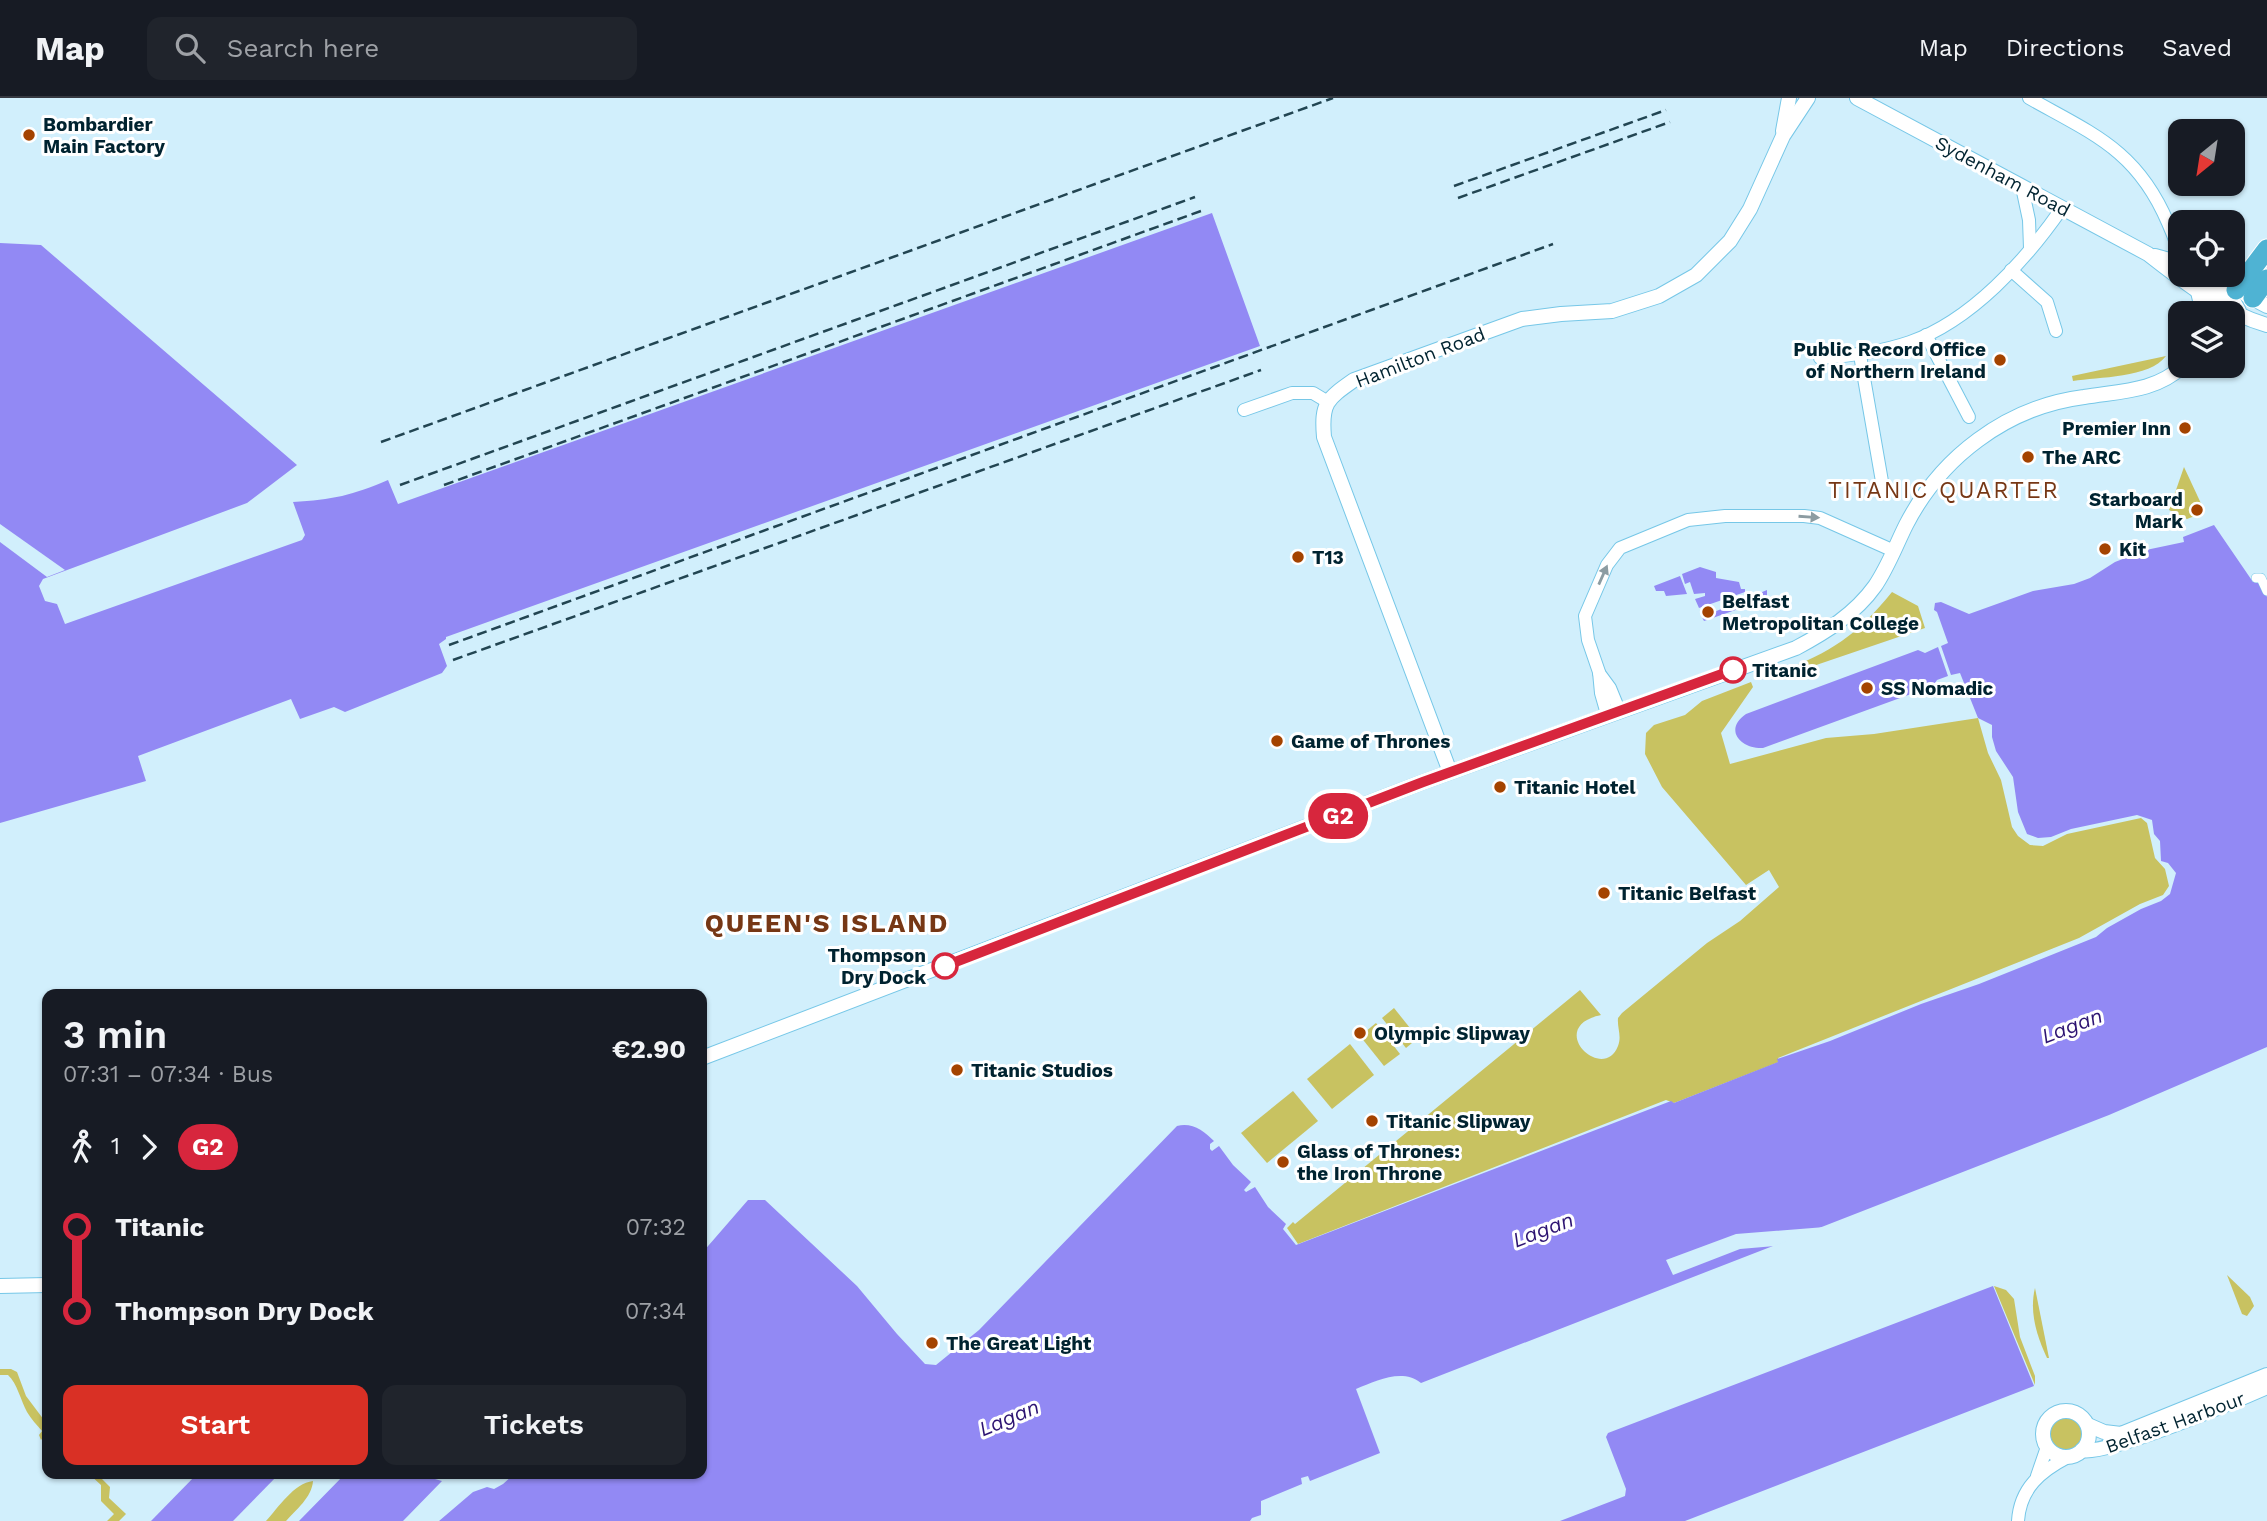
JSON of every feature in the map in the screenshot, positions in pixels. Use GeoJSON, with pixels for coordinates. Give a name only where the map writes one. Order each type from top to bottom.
{"type":"FeatureCollection","features":[{"type":"Feature","properties":{"kind":"highway"},"geometry":{"type":"LineString","coordinates":[[2242,298],[2267,249]]}},
{"type":"Feature","properties":{"kind":"street","name":"Hamilton Road"},"geometry":{"type":"LineString","coordinates":[[1783,136],[1789,98]]}},
{"type":"Feature","properties":{"kind":"street","name":"Hamilton Road"},"geometry":{"type":"LineString","coordinates":[[1328,402],[1334,394],[1354,380],[1522,319],[1612,311],[1659,296],[1696,275],[1730,241],[1751,209],[1783,136],[1808,98]]}},
{"type":"Feature","properties":{"kind":"street","name":"Sydenham Road"},"geometry":{"type":"LineString","coordinates":[[1857,98],[2168,262]]}},
{"type":"Feature","properties":{"kind":"street"},"geometry":{"type":"LineString","coordinates":[[2029,98],[2107,143],[2129,160],[2143,177],[2168,224]]}},
{"type":"Feature","properties":{"kind":"street"},"geometry":{"type":"LineString","coordinates":[[2022,187],[2029,220],[2030,248]]}},
{"type":"Feature","properties":{"kind":"street"},"geometry":{"type":"LineString","coordinates":[[1820,358],[1860,355],[1909,342],[1949,323],[1971,307],[2011,270],[2062,208]]}},
{"type":"Feature","properties":{"kind":"street"},"geometry":{"type":"LineString","coordinates":[[2011,270],[2047,302],[2056,331]]}},
{"type":"Feature","properties":{"kind":"street","name":"Sydenham Road"},"geometry":{"type":"LineString","coordinates":[[2194,287],[2198,292],[2242,298]]}},
{"type":"Feature","properties":{"kind":"street"},"geometry":{"type":"LineString","coordinates":[[2217,287],[2242,298],[2267,317]]}},
{"type":"Feature","properties":{"kind":"street","name":"Sydenham Road"},"geometry":{"type":"LineString","coordinates":[[2228,287],[2267,325]]}},
{"type":"Feature","properties":{"kind":"street"},"geometry":{"type":"LineString","coordinates":[[2198,292],[2200,301]]}},
{"type":"Feature","properties":{"kind":"street"},"geometry":{"type":"LineString","coordinates":[[1926,335],[1969,417]]}},
{"type":"Feature","properties":{"kind":"street"},"geometry":{"type":"LineString","coordinates":[[1860,355],[1884,493]]}},
{"type":"Feature","properties":{"kind":"street"},"geometry":{"type":"LineString","coordinates":[[707,1056],[1450,772],[1796,648],[1841,621],[1875,586],[1916,507],[1947,467],[1978,440],[2013,418],[2041,406],[2085,397],[2125,393],[2168,378]]}},
{"type":"Feature","properties":{"kind":"street"},"geometry":{"type":"LineString","coordinates":[[1244,410],[1292,393],[1313,393],[1328,402],[1322,415],[1324,437],[1450,772]]}},
{"type":"Feature","properties":{"kind":"street"},"geometry":{"type":"LineString","coordinates":[[1613,712],[1610,688],[1599,673],[1585,625],[1588,609],[1613,555],[1620,548],[1688,520],[1725,516],[1820,517],[1894,551]]}},
{"type":"Feature","properties":{"kind":"street"},"geometry":{"type":"LineString","coordinates":[[2256,578],[2261,578],[2267,591]]}},
{"type":"Feature","properties":{"kind":"street"},"geometry":{"type":"LineString","coordinates":[[0,1286],[42,1285]]}},
{"type":"Feature","properties":{"kind":"street","name":"Belfast Harbour"},"geometry":{"type":"LineString","coordinates":[[2088,1425],[2104,1432],[2121,1434],[2267,1375]]}},
{"type":"Feature","properties":{"kind":"street","name":"Belfast Harbour"},"geometry":{"type":"LineString","coordinates":[[2082,1450],[2096,1451],[2127,1441],[2267,1387]]}},
{"type":"Feature","properties":{"kind":"street"},"geometry":{"type":"LineString","coordinates":[[2037,1476],[2082,1450],[2089,1438],[2088,1425],[2080,1415],[2068,1410],[2050,1416],[2043,1426],[2042,1437],[2052,1453],[2068,1457]]}},
{"type":"Feature","properties":{"kind":"street"},"geometry":{"type":"LineString","coordinates":[[2018,1521],[2023,1498],[2037,1476],[2047,1447]]}},
{"type":"Feature","properties":{"kind":"shaded area"},"geometry":{"type":"Polygon","coordinates":[[[2166,356],[2148,369],[2136,373],[2073,381],[2072,376],[2166,356]]]}},
{"type":"Feature","properties":{"kind":"shaded area"},"geometry":{"type":"Polygon","coordinates":[[[2184,467],[2205,512],[2187,519],[2169,510],[2184,467]]]}},
{"type":"Feature","properties":{"kind":"shaded area"},"geometry":{"type":"Polygon","coordinates":[[[1892,592],[1918,606],[1925,628],[1781,677],[1779,672],[1829,650],[1842,641],[1867,620],[1892,592]]]}},
{"type":"Feature","properties":{"kind":"shaded area"},"geometry":{"type":"Polygon","coordinates":[[[1751,682],[1753,687],[1721,733],[1730,764],[1826,738],[1874,734],[1978,718],[1988,753],[2001,780],[2012,827],[2018,836],[2030,845],[2043,846],[2067,834],[2141,818],[2147,823],[2155,858],[2165,869],[2169,886],[2163,895],[2140,904],[2079,938],[1778,1058],[1779,1062],[1674,1103],[1666,1100],[1298,1244],[1287,1228],[1293,1222],[1295,1224],[1580,990],[1601,1015],[1585,1021],[1578,1030],[1577,1040],[1582,1049],[1591,1056],[1601,1059],[1611,1056],[1618,1046],[1618,1018],[1622,1013],[1707,943],[1740,921],[1779,887],[1769,870],[1746,885],[1662,787],[1645,754],[1646,733],[1654,725],[1685,715],[1702,701],[1751,682]]]}},
{"type":"Feature","properties":{"kind":"shaded area"},"geometry":{"type":"Polygon","coordinates":[[[1394,1008],[1418,1038],[1406,1048],[1382,1018],[1394,1008]]]}},
{"type":"Feature","properties":{"kind":"shaded area"},"geometry":{"type":"Polygon","coordinates":[[[1376,1023],[1400,1054],[1384,1066],[1360,1036],[1376,1023]]]}},
{"type":"Feature","properties":{"kind":"shaded area"},"geometry":{"type":"Polygon","coordinates":[[[1350,1044],[1374,1075],[1332,1109],[1307,1079],[1350,1044]]]}},
{"type":"Feature","properties":{"kind":"shaded area"},"geometry":{"type":"Polygon","coordinates":[[[1293,1091],[1318,1121],[1267,1163],[1241,1133],[1293,1091]]]}},
{"type":"Feature","properties":{"kind":"shaded area"},"geometry":{"type":"Polygon","coordinates":[[[2227,1275],[2250,1297],[2254,1306],[2247,1316],[2242,1314],[2227,1275]]]}},
{"type":"Feature","properties":{"kind":"shaded area"},"geometry":{"type":"Polygon","coordinates":[[[1994,1286],[2006,1290],[2014,1299],[2020,1337],[2035,1376],[2035,1385],[1994,1286]]]}},
{"type":"Feature","properties":{"kind":"shaded area"},"geometry":{"type":"Polygon","coordinates":[[[2035,1288],[2049,1358],[2043,1350],[2035,1324],[2035,1288]]]}},
{"type":"Feature","properties":{"kind":"shaded area"},"geometry":{"type":"Polygon","coordinates":[[[0,1369],[17,1372],[26,1396],[42,1417],[42,1431],[27,1412],[11,1378],[8,1375],[0,1375],[0,1369]]]}},
{"type":"Feature","properties":{"kind":"shaded area"},"geometry":{"type":"Polygon","coordinates":[[[2066,1417],[2078,1422],[2083,1434],[2078,1446],[2066,1451],[2054,1446],[2049,1434],[2054,1422],[2066,1417]]]}},
{"type":"Feature","properties":{"kind":"shaded area"},"geometry":{"type":"Polygon","coordinates":[[[94,1479],[102,1479],[110,1487],[109,1498],[126,1514],[119,1521],[107,1521],[114,1514],[101,1501],[101,1485],[94,1479]]]}},
{"type":"Feature","properties":{"kind":"shaded area"},"geometry":{"type":"Polygon","coordinates":[[[313,1481],[307,1498],[286,1521],[266,1521],[293,1491],[313,1481]]]}},
{"type":"Feature","properties":{"kind":"water"},"geometry":{"type":"Polygon","coordinates":[[[1212,213],[1260,346],[446,637],[439,644],[447,666],[442,673],[345,712],[334,707],[300,719],[291,699],[138,756],[146,781],[0,823],[0,243],[41,245],[297,465],[247,503],[43,579],[39,586],[45,601],[57,604],[65,624],[302,540],[305,535],[293,502],[342,496],[388,480],[398,504],[1212,213]]]}},
{"type":"Feature","properties":{"kind":"water","name":"Lagan"},"geometry":{"type":"Polygon","coordinates":[[[2214,525],[2253,582],[2260,580],[2267,597],[2267,1047],[2109,1115],[1421,1383],[1406,1376],[1397,1376],[1356,1389],[1380,1453],[1310,1481],[1308,1476],[1301,1478],[1302,1484],[1261,1501],[1261,1515],[1250,1521],[439,1521],[473,1492],[487,1487],[494,1489],[508,1479],[707,1479],[707,1247],[748,1200],[765,1200],[857,1286],[925,1364],[936,1365],[979,1330],[1177,1126],[1193,1126],[1202,1131],[1214,1141],[1210,1144],[1212,1151],[1219,1146],[1233,1165],[1251,1182],[1244,1190],[1246,1192],[1255,1187],[1268,1207],[1286,1224],[1283,1229],[1296,1245],[1671,1101],[1674,1103],[1778,1062],[1777,1059],[1979,984],[2096,937],[2141,909],[2161,901],[2170,894],[2176,873],[2168,863],[2161,861],[2160,841],[2154,834],[2152,820],[2137,815],[2071,829],[2051,837],[2038,838],[2027,834],[2018,812],[2013,777],[1996,751],[1992,725],[1978,718],[1960,673],[1951,675],[1941,646],[1948,643],[1934,610],[1935,603],[1941,602],[1969,614],[2033,591],[2074,584],[2090,578],[2115,562],[2146,550],[2184,542],[2183,537],[2214,525]]]}},
{"type":"Feature","properties":{"kind":"water"},"geometry":{"type":"Polygon","coordinates":[[[1700,567],[1716,572],[1716,578],[1739,582],[1745,592],[1699,608],[1695,599],[1705,596],[1705,593],[1694,594],[1690,582],[1685,584],[1682,574],[1700,567]]]}},
{"type":"Feature","properties":{"kind":"water"},"geometry":{"type":"Polygon","coordinates":[[[1680,576],[1687,594],[1666,596],[1664,591],[1656,591],[1654,586],[1680,576]]]}},
{"type":"Feature","properties":{"kind":"water"},"geometry":{"type":"Polygon","coordinates":[[[1767,590],[1767,599],[1704,621],[1702,617],[1767,590]]]}},
{"type":"Feature","properties":{"kind":"water"},"geometry":{"type":"Polygon","coordinates":[[[1938,647],[1948,676],[1937,680],[1933,686],[1763,748],[1742,742],[1735,732],[1739,720],[1746,714],[1918,650],[1925,653],[1938,647]]]}},
{"type":"Feature","properties":{"kind":"water"},"geometry":{"type":"Polygon","coordinates":[[[1993,1286],[2034,1386],[1685,1521],[1560,1521],[1625,1496],[1626,1489],[1606,1437],[1608,1433],[1993,1286]]]}},
{"type":"Feature","properties":{"kind":"water"},"geometry":{"type":"Polygon","coordinates":[[[192,1479],[274,1479],[233,1521],[151,1521],[192,1479]]]}},
{"type":"Feature","properties":{"kind":"water"},"geometry":{"type":"Polygon","coordinates":[[[340,1479],[442,1481],[403,1521],[299,1521],[340,1479]]]}},
{"type":"Feature","properties":{"kind":"pier"},"geometry":{"type":"Polygon","coordinates":[[[0,524],[65,570],[47,577],[0,542],[0,524]]]}},
{"type":"Feature","properties":{"kind":"pier"},"geometry":{"type":"Polygon","coordinates":[[[1825,1227],[1775,1246],[1740,1249],[1673,1275],[1666,1260],[1736,1234],[1825,1227]]]}},
{"type":"Feature","properties":{"kind":"railway"},"geometry":{"type":"LineString","coordinates":[[381,442],[1333,98]]}},
{"type":"Feature","properties":{"kind":"railway"},"geometry":{"type":"LineString","coordinates":[[1454,186],[1666,110]]}},
{"type":"Feature","properties":{"kind":"railway"},"geometry":{"type":"LineString","coordinates":[[1458,198],[1670,122]]}},
{"type":"Feature","properties":{"kind":"railway"},"geometry":{"type":"LineString","coordinates":[[400,485],[1195,197]]}},
{"type":"Feature","properties":{"kind":"railway"},"geometry":{"type":"LineString","coordinates":[[444,485],[1201,211]]}},
{"type":"Feature","properties":{"kind":"railway"},"geometry":{"type":"LineString","coordinates":[[449,645],[1553,244]]}},
{"type":"Feature","properties":{"kind":"railway"},"geometry":{"type":"LineString","coordinates":[[453,660],[1261,370]]}},
{"type":"Feature","properties":{"kind":"bus line","name":"G2"},"geometry":{"type":"LineString","coordinates":[[945,966],[1423,782],[1733,670]]}},
{"type":"Feature","properties":{"kind":"place","name":"Bombardier Main Factory"},"geometry":{"type":"Point","coordinates":[29,135]}},
{"type":"Feature","properties":{"kind":"place","name":"Public Record Office of Northern Ireland"},"geometry":{"type":"Point","coordinates":[2000,360]}},
{"type":"Feature","properties":{"kind":"place","name":"Premier Inn"},"geometry":{"type":"Point","coordinates":[2185,428]}},
{"type":"Feature","properties":{"kind":"place","name":"The ARC"},"geometry":{"type":"Point","coordinates":[2028,457]}},
{"type":"Feature","properties":{"kind":"place","name":"Starboard Mark"},"geometry":{"type":"Point","coordinates":[2197,510]}},
{"type":"Feature","properties":{"kind":"place","name":"Kit"},"geometry":{"type":"Point","coordinates":[2105,549]}},
{"type":"Feature","properties":{"kind":"place","name":"T13"},"geometry":{"type":"Point","coordinates":[1298,557]}},
{"type":"Feature","properties":{"kind":"place","name":"Belfast Metropolitan College"},"geometry":{"type":"Point","coordinates":[1708,612]}},
{"type":"Feature","properties":{"kind":"place","name":"Titanic"},"geometry":{"type":"Point","coordinates":[1733,670]}},
{"type":"Feature","properties":{"kind":"place","name":"SS Nomadic"},"geometry":{"type":"Point","coordinates":[1867,688]}},
{"type":"Feature","properties":{"kind":"place","name":"Game of Thrones"},"geometry":{"type":"Point","coordinates":[1277,741]}},
{"type":"Feature","properties":{"kind":"place","name":"Titanic Hotel"},"geometry":{"type":"Point","coordinates":[1500,787]}},
{"type":"Feature","properties":{"kind":"place","name":"Titanic Belfast"},"geometry":{"type":"Point","coordinates":[1604,893]}},
{"type":"Feature","properties":{"kind":"place","name":"Thompson Dry Dock"},"geometry":{"type":"Point","coordinates":[945,966]}},
{"type":"Feature","properties":{"kind":"place","name":"Olympic Slipway"},"geometry":{"type":"Point","coordinates":[1360,1033]}},
{"type":"Feature","properties":{"kind":"place","name":"Titanic Studios"},"geometry":{"type":"Point","coordinates":[957,1070]}},
{"type":"Feature","properties":{"kind":"place","name":"Titanic Slipway"},"geometry":{"type":"Point","coordinates":[1372,1121]}},
{"type":"Feature","properties":{"kind":"place","name":"Glass of Thrones: the Iron Throne"},"geometry":{"type":"Point","coordinates":[1283,1162]}},
{"type":"Feature","properties":{"kind":"place","name":"The Great Light"},"geometry":{"type":"Point","coordinates":[932,1343]}},
{"type":"Feature","properties":{"kind":"district","name":"TITANIC QUARTER"},"geometry":{"type":"Point","coordinates":[1944,490]}},
{"type":"Feature","properties":{"kind":"district","name":"QUEEN'S ISLAND"},"geometry":{"type":"Point","coordinates":[827,923]}}]}
